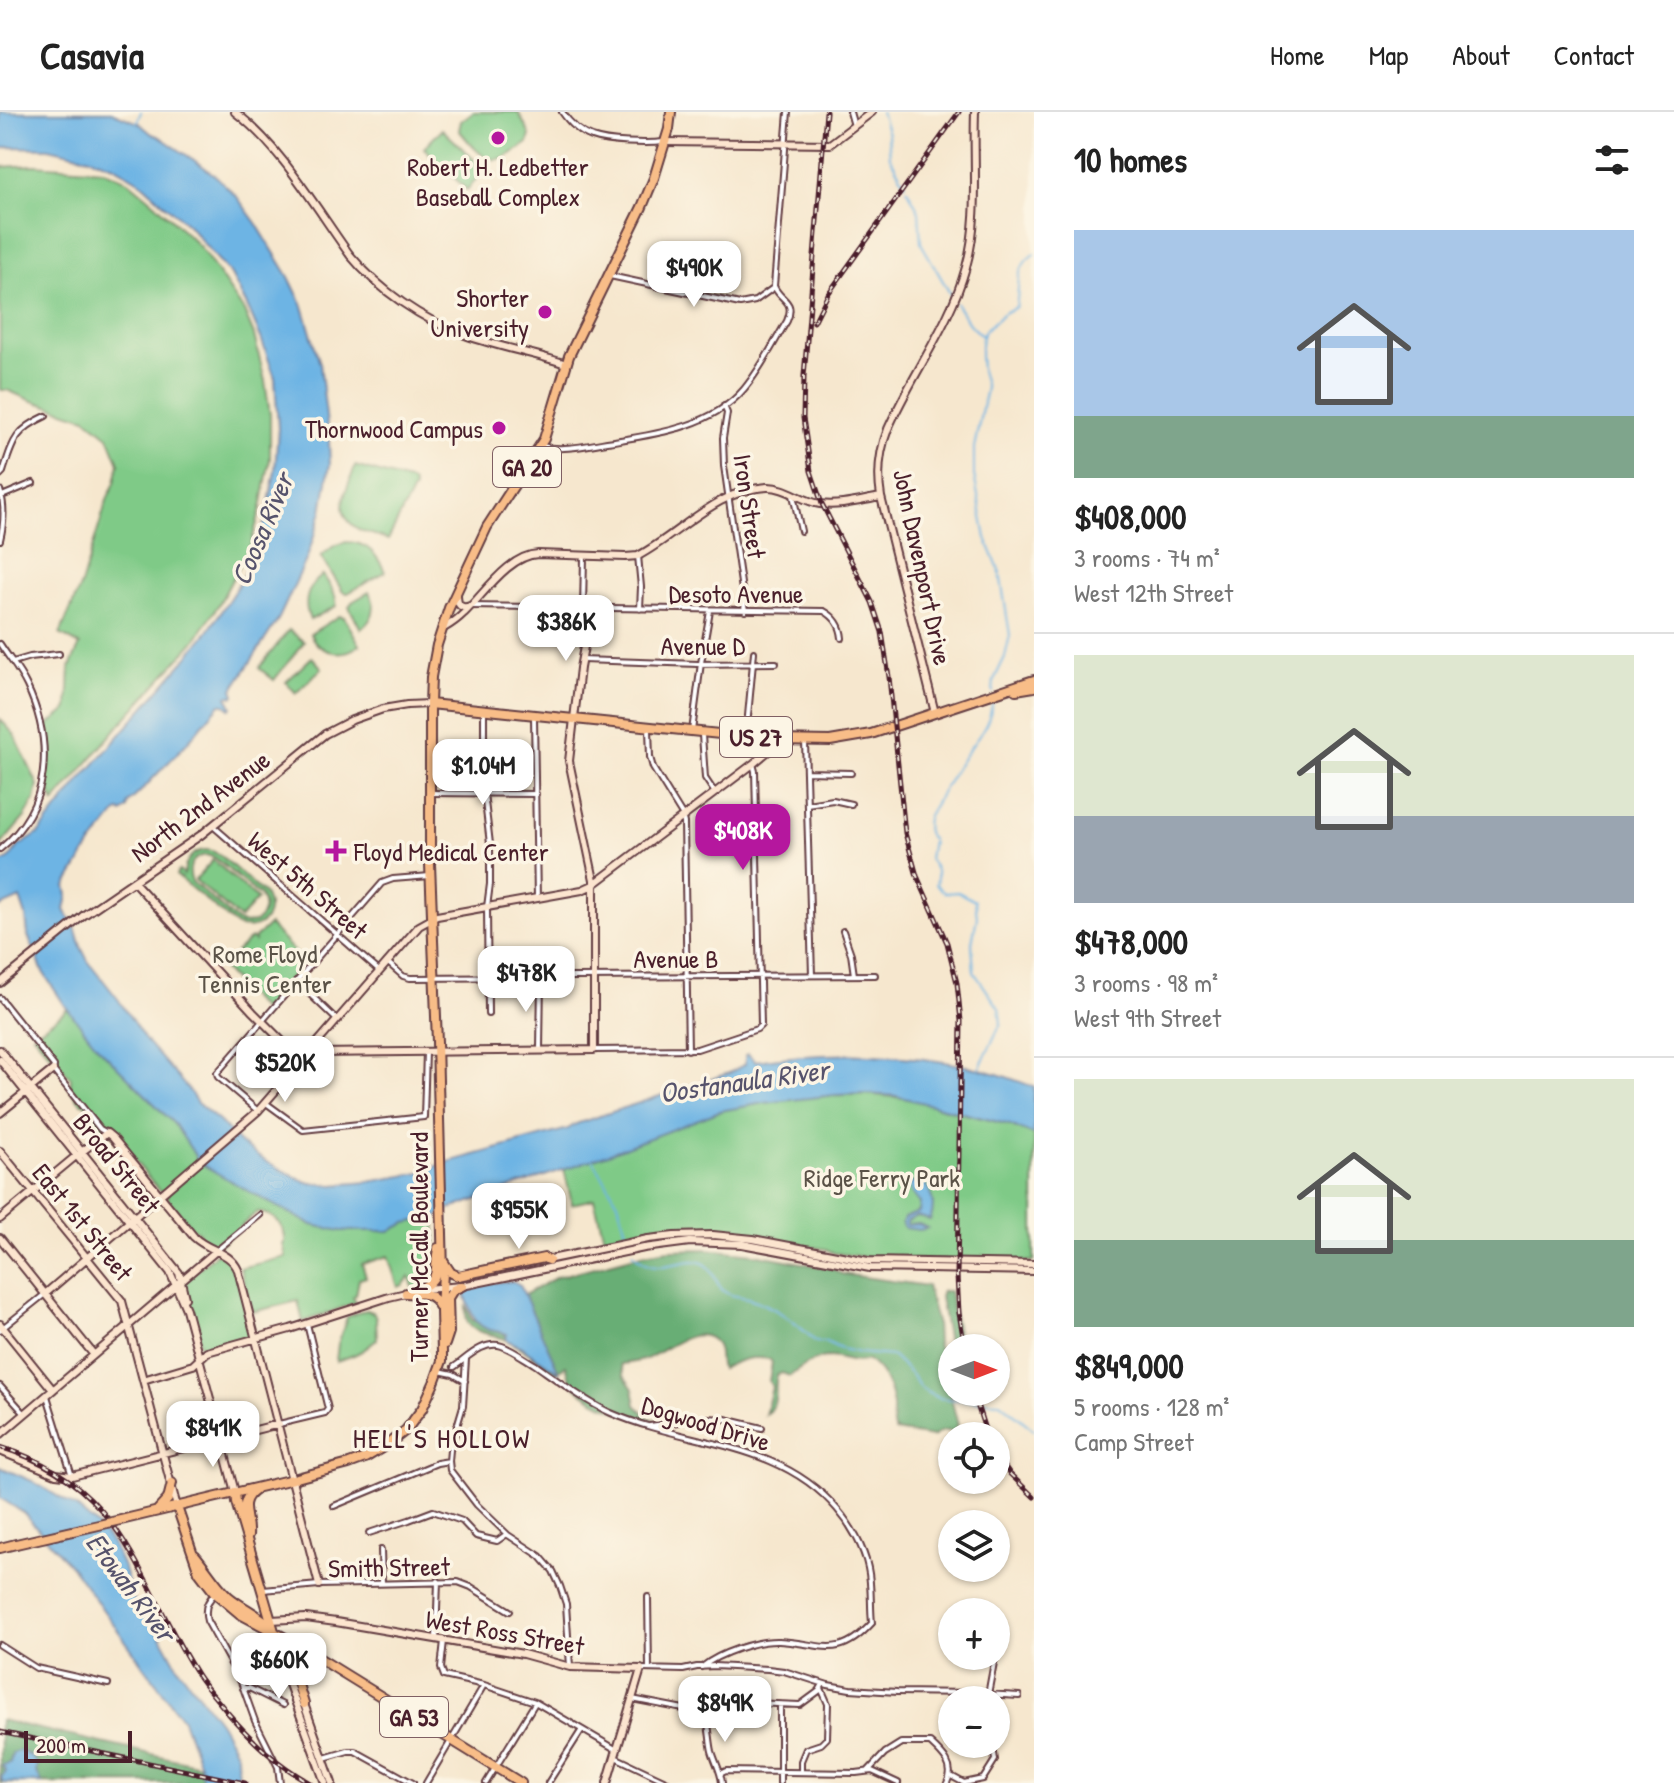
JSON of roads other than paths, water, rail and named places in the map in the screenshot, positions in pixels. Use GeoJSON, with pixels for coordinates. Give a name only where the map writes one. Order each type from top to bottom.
{"type":"FeatureCollection","features":[{"type":"Feature","properties":{"kind":"main road","name":"GA 20"},"geometry":{"type":"LineString","coordinates":[[441,630],[492,519],[541,446],[566,364],[648,193],[669,129],[671,112]]}},
{"type":"Feature","properties":{"kind":"main road","name":"Turner McCall Boulevard"},"geometry":{"type":"LineString","coordinates":[[0,1548],[350,1464],[365,1458],[406,1430],[430,1392],[442,1356],[437,1051],[430,876],[431,677],[441,630]]}},
{"type":"Feature","properties":{"kind":"main road"},"geometry":{"type":"LineString","coordinates":[[1015,688],[1034,680]]}},
{"type":"Feature","properties":{"kind":"main road"},"geometry":{"type":"LineString","coordinates":[[1015,688],[1034,687]]}},
{"type":"Feature","properties":{"kind":"main road","name":"US 27"},"geometry":{"type":"LineString","coordinates":[[430,704],[805,741],[838,740],[871,734],[1015,688]]}},
{"type":"Feature","properties":{"kind":"main road"},"geometry":{"type":"LineString","coordinates":[[430,735],[439,713],[458,707]]}},
{"type":"Feature","properties":{"kind":"main road"},"geometry":{"type":"LineString","coordinates":[[418,1290],[431,1284],[435,1278],[441,1234]]}},
{"type":"Feature","properties":{"kind":"main road"},"geometry":{"type":"LineString","coordinates":[[442,1259],[451,1273],[458,1276],[544,1258],[549,1260]]}},
{"type":"Feature","properties":{"kind":"main road"},"geometry":{"type":"LineString","coordinates":[[442,1356],[449,1332],[449,1296],[462,1286]]}},
{"type":"Feature","properties":{"kind":"main road"},"geometry":{"type":"LineString","coordinates":[[406,1293],[433,1296],[441,1311]]}},
{"type":"Feature","properties":{"kind":"main road"},"geometry":{"type":"LineString","coordinates":[[157,1511],[168,1499],[172,1483]]}},
{"type":"Feature","properties":{"kind":"main road"},"geometry":{"type":"LineString","coordinates":[[247,1540],[249,1527],[244,1503],[249,1493],[259,1487]]}},
{"type":"Feature","properties":{"kind":"main road","name":"Broad Street"},"geometry":{"type":"LineString","coordinates":[[235,1492],[274,1631]]}},
{"type":"Feature","properties":{"kind":"main road","name":"GA 53"},"geometry":{"type":"LineString","coordinates":[[177,1507],[193,1556],[218,1591],[249,1620],[274,1631]]}},
{"type":"Feature","properties":{"kind":"main road"},"geometry":{"type":"LineString","coordinates":[[249,1610],[261,1607],[261,1590]]}},
{"type":"Feature","properties":{"kind":"main road","name":"GA 53"},"geometry":{"type":"LineString","coordinates":[[218,1591],[265,1621],[274,1631],[521,1783]]}},
{"type":"Feature","properties":{"kind":"main road"},"geometry":{"type":"LineString","coordinates":[[304,1704],[290,1658],[295,1652],[306,1651]]}},
{"type":"Feature","properties":{"kind":"street"},"geometry":{"type":"LineString","coordinates":[[235,112],[271,147],[359,267],[388,291],[424,316],[462,334],[566,364]]}},
{"type":"Feature","properties":{"kind":"street"},"geometry":{"type":"LineString","coordinates":[[562,112],[590,137],[623,141],[824,144],[832,143],[872,112]]}},
{"type":"Feature","properties":{"kind":"street"},"geometry":{"type":"LineString","coordinates":[[541,446],[569,447],[661,433],[706,417],[745,388],[789,317],[788,302],[774,288],[788,112]]}},
{"type":"Feature","properties":{"kind":"street"},"geometry":{"type":"LineString","coordinates":[[850,112],[854,126]]}},
{"type":"Feature","properties":{"kind":"street","name":"John Davenport Drive"},"geometry":{"type":"LineString","coordinates":[[935,713],[881,497],[878,469],[885,436],[953,302],[966,266],[973,217],[975,112]]}},
{"type":"Feature","properties":{"kind":"street"},"geometry":{"type":"LineString","coordinates":[[607,276],[740,304],[755,301],[774,288]]}},
{"type":"Feature","properties":{"kind":"street","name":"Iron Street"},"geometry":{"type":"LineString","coordinates":[[724,406],[727,413],[723,438],[727,496],[745,611]]}},
{"type":"Feature","properties":{"kind":"street"},"geometry":{"type":"LineString","coordinates":[[0,475],[18,434],[32,422],[46,416]]}},
{"type":"Feature","properties":{"kind":"street"},"geometry":{"type":"LineString","coordinates":[[2,496],[33,483]]}},
{"type":"Feature","properties":{"kind":"street"},"geometry":{"type":"LineString","coordinates":[[441,630],[458,619],[525,556],[638,556],[727,496],[769,487],[816,503],[832,505],[881,497]]}},
{"type":"Feature","properties":{"kind":"street"},"geometry":{"type":"LineString","coordinates":[[0,490],[3,520],[0,540]]}},
{"type":"Feature","properties":{"kind":"street"},"geometry":{"type":"LineString","coordinates":[[793,495],[801,531]]}},
{"type":"Feature","properties":{"kind":"street"},"geometry":{"type":"LineString","coordinates":[[584,556],[587,609],[569,765],[593,885],[594,1050]]}},
{"type":"Feature","properties":{"kind":"street"},"geometry":{"type":"LineString","coordinates":[[638,556],[640,610]]}},
{"type":"Feature","properties":{"kind":"street"},"geometry":{"type":"LineString","coordinates":[[457,591],[459,605],[463,608],[470,606]]}},
{"type":"Feature","properties":{"kind":"street","name":"Desoto Avenue"},"geometry":{"type":"LineString","coordinates":[[470,606],[824,611],[840,626],[842,638]]}},
{"type":"Feature","properties":{"kind":"street"},"geometry":{"type":"LineString","coordinates":[[710,611],[701,663],[697,732],[705,778],[715,793]]}},
{"type":"Feature","properties":{"kind":"street"},"geometry":{"type":"LineString","coordinates":[[0,644],[26,685],[39,719],[42,737],[40,792],[32,813],[16,835],[0,849]]}},
{"type":"Feature","properties":{"kind":"street"},"geometry":{"type":"LineString","coordinates":[[746,737],[754,652]]}},
{"type":"Feature","properties":{"kind":"street"},"geometry":{"type":"LineString","coordinates":[[0,654],[7,655]]}},
{"type":"Feature","properties":{"kind":"street"},"geometry":{"type":"LineString","coordinates":[[13,662],[59,654]]}},
{"type":"Feature","properties":{"kind":"street","name":"Avenue D"},"geometry":{"type":"LineString","coordinates":[[582,660],[776,663]]}},
{"type":"Feature","properties":{"kind":"street","name":"North 2nd Avenue"},"geometry":{"type":"LineString","coordinates":[[0,983],[84,915],[183,849],[325,734],[362,715],[383,709],[430,704]]}},
{"type":"Feature","properties":{"kind":"street"},"geometry":{"type":"LineString","coordinates":[[484,710],[484,793],[490,844],[488,1014]]}},
{"type":"Feature","properties":{"kind":"street"},"geometry":{"type":"LineString","coordinates":[[534,715],[537,899]]}},
{"type":"Feature","properties":{"kind":"street"},"geometry":{"type":"LineString","coordinates":[[649,726],[653,768],[683,818],[688,1050]]}},
{"type":"Feature","properties":{"kind":"street"},"geometry":{"type":"LineString","coordinates":[[53,1390],[1,1328],[45,1294],[258,1111],[419,926],[437,916],[537,899],[593,885],[753,764],[777,740]]}},
{"type":"Feature","properties":{"kind":"street"},"geometry":{"type":"LineString","coordinates":[[805,741],[812,975]]}},
{"type":"Feature","properties":{"kind":"street"},"geometry":{"type":"LineString","coordinates":[[302,1061],[315,1053],[688,1050],[757,1029],[761,1025],[753,764]]}},
{"type":"Feature","properties":{"kind":"street"},"geometry":{"type":"LineString","coordinates":[[805,772],[851,773]]}},
{"type":"Feature","properties":{"kind":"street"},"geometry":{"type":"LineString","coordinates":[[430,793],[536,794]]}},
{"type":"Feature","properties":{"kind":"street"},"geometry":{"type":"LineString","coordinates":[[807,804],[833,800],[851,804]]}},
{"type":"Feature","properties":{"kind":"street","name":"West 5th Street"},"geometry":{"type":"LineString","coordinates":[[213,826],[379,971]]}},
{"type":"Feature","properties":{"kind":"street"},"geometry":{"type":"LineString","coordinates":[[258,1111],[216,1074],[382,883],[430,876]]}},
{"type":"Feature","properties":{"kind":"street"},"geometry":{"type":"LineString","coordinates":[[134,882],[302,1061]]}},
{"type":"Feature","properties":{"kind":"street"},"geometry":{"type":"LineString","coordinates":[[843,931],[854,975]]}},
{"type":"Feature","properties":{"kind":"street","name":"Avenue B"},"geometry":{"type":"LineString","coordinates":[[387,962],[405,976],[433,978],[875,975]]}},
{"type":"Feature","properties":{"kind":"street"},"geometry":{"type":"LineString","coordinates":[[540,1051],[541,977]]}},
{"type":"Feature","properties":{"kind":"street"},"geometry":{"type":"LineString","coordinates":[[296,981],[337,1020]]}},
{"type":"Feature","properties":{"kind":"street"},"geometry":{"type":"LineString","coordinates":[[0,998],[100,1129],[111,1135],[194,1237],[206,1255],[205,1260]]}},
{"type":"Feature","properties":{"kind":"street","name":"Broad Street"},"geometry":{"type":"LineString","coordinates":[[0,1050],[79,1154],[179,1273],[178,1282],[235,1492]]}},
{"type":"Feature","properties":{"kind":"street"},"geometry":{"type":"LineString","coordinates":[[266,1103],[303,1130],[424,1117],[426,1051]]}},
{"type":"Feature","properties":{"kind":"street","name":"Broad Street"},"geometry":{"type":"LineString","coordinates":[[0,1060],[28,1090]]}},
{"type":"Feature","properties":{"kind":"street"},"geometry":{"type":"LineString","coordinates":[[0,1113],[53,1068]]}},
{"type":"Feature","properties":{"kind":"street"},"geometry":{"type":"LineString","coordinates":[[0,1219],[107,1133]]}},
{"type":"Feature","properties":{"kind":"street","name":"East 1st Street"},"geometry":{"type":"LineString","coordinates":[[0,1151],[122,1301],[177,1507]]}},
{"type":"Feature","properties":{"kind":"street"},"geometry":{"type":"LineString","coordinates":[[0,1435],[260,1215]]}},
{"type":"Feature","properties":{"kind":"street"},"geometry":{"type":"LineString","coordinates":[[143,1380],[193,1365],[207,1352],[406,1293],[442,1286],[462,1286],[674,1236],[713,1235],[753,1239],[868,1261],[1034,1264]]}},
{"type":"Feature","properties":{"kind":"street"},"geometry":{"type":"LineString","coordinates":[[194,1237],[236,1265],[319,1585]]}},
{"type":"Feature","properties":{"kind":"street"},"geometry":{"type":"LineString","coordinates":[[0,1238],[94,1355]]}},
{"type":"Feature","properties":{"kind":"street"},"geometry":{"type":"LineString","coordinates":[[643,1244],[716,1242],[761,1247],[870,1268],[1034,1271]]}},
{"type":"Feature","properties":{"kind":"street"},"geometry":{"type":"LineString","coordinates":[[442,1286],[454,1280],[608,1251]]}},
{"type":"Feature","properties":{"kind":"street"},"geometry":{"type":"LineString","coordinates":[[122,1301],[135,1314],[151,1306]]}},
{"type":"Feature","properties":{"kind":"street"},"geometry":{"type":"LineString","coordinates":[[0,1451],[56,1474],[72,1476],[327,1412],[307,1324]]}},
{"type":"Feature","properties":{"kind":"street","name":"Dogwood Drive"},"geometry":{"type":"LineString","coordinates":[[453,1370],[484,1346],[503,1346],[609,1412],[765,1457],[788,1468],[837,1509],[861,1545],[869,1569],[872,1623],[860,1636],[840,1646],[766,1642],[714,1658],[702,1667]]}},
{"type":"Feature","properties":{"kind":"street"},"geometry":{"type":"LineString","coordinates":[[442,1356],[465,1381]]}},
{"type":"Feature","properties":{"kind":"street"},"geometry":{"type":"LineString","coordinates":[[466,1359],[463,1406],[449,1461],[452,1473],[477,1505],[507,1534],[540,1556],[553,1571],[566,1604],[570,1667]]}},
{"type":"Feature","properties":{"kind":"street"},"geometry":{"type":"LineString","coordinates":[[439,1371],[453,1370]]}},
{"type":"Feature","properties":{"kind":"street"},"geometry":{"type":"LineString","coordinates":[[0,1386],[25,1414]]}},
{"type":"Feature","properties":{"kind":"street"},"geometry":{"type":"LineString","coordinates":[[47,1396],[72,1476]]}},
{"type":"Feature","properties":{"kind":"street"},"geometry":{"type":"LineString","coordinates":[[649,1426],[706,1418],[762,1428]]}},
{"type":"Feature","properties":{"kind":"street"},"geometry":{"type":"LineString","coordinates":[[334,1506],[437,1463],[449,1461]]}},
{"type":"Feature","properties":{"kind":"street"},"geometry":{"type":"LineString","coordinates":[[369,1533],[433,1511],[462,1521],[479,1537],[497,1541],[507,1534]]}},
{"type":"Feature","properties":{"kind":"street"},"geometry":{"type":"LineString","coordinates":[[381,1550],[382,1583]]}},
{"type":"Feature","properties":{"kind":"street"},"geometry":{"type":"LineString","coordinates":[[438,1581],[443,1675],[535,1702],[670,1783]]}},
{"type":"Feature","properties":{"kind":"street","name":"Smith Street"},"geometry":{"type":"LineString","coordinates":[[261,1590],[319,1585],[458,1582],[510,1611]]}},
{"type":"Feature","properties":{"kind":"street"},"geometry":{"type":"LineString","coordinates":[[218,1591],[208,1603],[206,1617],[243,1688],[278,1767],[280,1783]]}},
{"type":"Feature","properties":{"kind":"street"},"geometry":{"type":"LineString","coordinates":[[607,1783],[632,1699],[645,1669],[648,1597]]}},
{"type":"Feature","properties":{"kind":"street","name":"West Ross Street"},"geometry":{"type":"LineString","coordinates":[[271,1620],[316,1619],[523,1654],[570,1667],[776,1670],[822,1686],[938,1693]]}},
{"type":"Feature","properties":{"kind":"street"},"geometry":{"type":"LineString","coordinates":[[274,1631],[282,1644],[304,1704],[325,1783]]}},
{"type":"Feature","properties":{"kind":"street"},"geometry":{"type":"LineString","coordinates":[[274,1631],[275,1646],[320,1761],[327,1766],[332,1783]]}},
{"type":"Feature","properties":{"kind":"street"},"geometry":{"type":"LineString","coordinates":[[0,1645],[36,1668],[108,1684]]}},
{"type":"Feature","properties":{"kind":"street"},"geometry":{"type":"LineString","coordinates":[[426,1783],[484,1685]]}},
{"type":"Feature","properties":{"kind":"street"},"geometry":{"type":"LineString","coordinates":[[722,1783],[722,1773],[712,1752],[704,1711],[706,1702],[803,1705],[822,1686],[828,1704],[827,1738],[821,1744],[806,1749],[801,1772]]}},
{"type":"Feature","properties":{"kind":"street"},"geometry":{"type":"LineString","coordinates":[[243,1688],[283,1705]]}},
{"type":"Feature","properties":{"kind":"street","name":"West Ross Street"},"geometry":{"type":"LineString","coordinates":[[1010,1695],[1019,1696]]}},
{"type":"Feature","properties":{"kind":"street"},"geometry":{"type":"LineString","coordinates":[[632,1699],[704,1711]]}},
{"type":"Feature","properties":{"kind":"street"},"geometry":{"type":"LineString","coordinates":[[486,1783],[535,1702]]}},
{"type":"Feature","properties":{"kind":"street"},"geometry":{"type":"LineString","coordinates":[[780,1705],[780,1783]]}},
{"type":"Feature","properties":{"kind":"street"},"geometry":{"type":"LineString","coordinates":[[548,1783],[582,1730]]}},
{"type":"Feature","properties":{"kind":"street"},"geometry":{"type":"LineString","coordinates":[[868,1771],[885,1753],[901,1743],[930,1743],[943,1754],[949,1765],[951,1776],[947,1783]]}},
{"type":"Feature","properties":{"kind":"street"},"geometry":{"type":"LineString","coordinates":[[320,1761],[355,1751],[413,1783]]}},
{"type":"Feature","properties":{"kind":"street"},"geometry":{"type":"LineString","coordinates":[[951,1776],[964,1783],[983,1779],[995,1758]]}},
{"type":"Feature","properties":{"kind":"street"},"geometry":{"type":"LineString","coordinates":[[722,1773],[868,1771],[898,1783]]}},
{"type":"Feature","properties":{"kind":"street"},"geometry":{"type":"LineString","coordinates":[[855,1783],[856,1773]]}},
{"type":"Feature","properties":{"kind":"water","name":"Oostanaula River"},"geometry":{"type":"Polygon","coordinates":[[[0,112],[111,112],[139,123],[217,177],[256,223],[289,277],[303,306],[320,364],[330,464],[322,511],[307,558],[279,618],[233,689],[235,695],[227,696],[232,707],[230,709],[220,704],[128,803],[127,809],[117,812],[90,846],[66,886],[65,910],[88,961],[145,1040],[197,1103],[241,1144],[267,1162],[301,1180],[333,1185],[420,1173],[445,1163],[568,1129],[729,1073],[745,1064],[745,1055],[748,1054],[755,1061],[809,1056],[894,1056],[990,1072],[1034,1087],[1034,1135],[1010,1125],[896,1096],[836,1095],[765,1103],[720,1111],[450,1209],[437,1217],[406,1223],[390,1231],[341,1231],[312,1225],[200,1163],[175,1125],[97,1046],[66,1007],[43,972],[28,936],[20,898],[0,907],[0,864],[38,834],[185,660],[209,630],[256,553],[275,471],[278,428],[275,378],[261,338],[231,275],[189,226],[139,181],[114,166],[49,148],[0,149],[0,112]]]}},
{"type":"Feature","properties":{"kind":"water"},"geometry":{"type":"Polygon","coordinates":[[[923,1181],[932,1199],[930,1220],[917,1216],[907,1221],[907,1225],[919,1224],[927,1228],[905,1228],[902,1225],[904,1218],[919,1212],[920,1203],[909,1186],[923,1181]]]}},
{"type":"Feature","properties":{"kind":"water"},"geometry":{"type":"Polygon","coordinates":[[[513,1281],[520,1285],[559,1372],[508,1341],[507,1334],[482,1326],[472,1314],[465,1295],[468,1288],[513,1281]]]}},
{"type":"Feature","properties":{"kind":"water"},"geometry":{"type":"Polygon","coordinates":[[[0,1467],[32,1481],[77,1508],[111,1542],[133,1598],[157,1629],[179,1669],[220,1723],[237,1754],[238,1783],[203,1783],[200,1765],[183,1720],[74,1570],[24,1513],[0,1498],[0,1467]]]}},
{"type":"Feature","properties":{"kind":"water"},"geometry":{"type":"Polygon","coordinates":[[[19,1750],[31,1756],[37,1764],[36,1771],[42,1783],[3,1783],[1,1777],[6,1771],[2,1765],[10,1763],[12,1754],[19,1750]]]}},
{"type":"Feature","properties":{"kind":"waterway"},"geometry":{"type":"LineString","coordinates":[[137,122],[141,112]]}},
{"type":"Feature","properties":{"kind":"waterway"},"geometry":{"type":"LineString","coordinates":[[881,112],[888,134],[890,157],[905,184]]}},
{"type":"Feature","properties":{"kind":"waterway"},"geometry":{"type":"LineString","coordinates":[[907,189],[919,211],[921,243],[952,297]]}},
{"type":"Feature","properties":{"kind":"waterway"},"geometry":{"type":"LineString","coordinates":[[993,692],[994,680],[1005,657],[1010,635],[1000,573],[986,538],[974,475],[974,448],[986,388],[980,354],[985,330],[1016,307],[1023,265],[1034,254]]}},
{"type":"Feature","properties":{"kind":"waterway"},"geometry":{"type":"LineString","coordinates":[[956,303],[969,324],[981,335]]}},
{"type":"Feature","properties":{"kind":"waterway"},"geometry":{"type":"LineString","coordinates":[[979,1069],[1001,1023],[999,1008],[974,972],[972,943],[977,917],[975,901],[958,892],[945,893],[936,885],[936,871],[929,859],[932,840],[926,824],[948,782],[986,725],[993,698]]}},
{"type":"Feature","properties":{"kind":"waterway"},"geometry":{"type":"LineString","coordinates":[[593,1160],[618,1202],[628,1239]]}},
{"type":"Feature","properties":{"kind":"waterway"},"geometry":{"type":"LineString","coordinates":[[633,1253],[652,1265],[703,1263],[725,1292],[758,1301],[776,1310],[816,1342],[826,1342],[860,1353],[892,1356],[928,1393],[938,1398],[1000,1402],[1034,1430]]}},
{"type":"Feature","properties":{"kind":"railway"},"geometry":{"type":"LineString","coordinates":[[826,112],[803,418],[811,471],[822,504],[872,602],[882,632],[905,833],[917,876],[947,943],[957,983],[961,1021],[957,1276],[963,1334]]}},
{"type":"Feature","properties":{"kind":"railway"},"geometry":{"type":"LineString","coordinates":[[814,322],[828,294],[959,112]]}},
{"type":"Feature","properties":{"kind":"railway"},"geometry":{"type":"LineString","coordinates":[[977,1406],[983,1422]]}},
{"type":"Feature","properties":{"kind":"railway"},"geometry":{"type":"LineString","coordinates":[[0,1447],[42,1463],[75,1485],[101,1510],[141,1570],[204,1684],[255,1742],[275,1760],[310,1783]]}},
{"type":"Feature","properties":{"kind":"railway"},"geometry":{"type":"LineString","coordinates":[[1010,1474],[1034,1497]]}},
{"type":"Feature","properties":{"kind":"railway"},"geometry":{"type":"LineString","coordinates":[[0,1732],[245,1783]]}},
{"type":"Feature","properties":{"kind":"place","name":"Robert H. Ledbetter Baseball Complex"},"geometry":{"type":"Point","coordinates":[498,138]}},
{"type":"Feature","properties":{"kind":"place","name":"Shorter University"},"geometry":{"type":"Point","coordinates":[545,312]}},
{"type":"Feature","properties":{"kind":"place","name":"Thornwood Campus"},"geometry":{"type":"Point","coordinates":[499,428]}},
{"type":"Feature","properties":{"kind":"place","name":"Floyd Medical Center"},"geometry":{"type":"Point","coordinates":[336,851]}},
{"type":"Feature","properties":{"kind":"district","name":"HELL'S HOLLOW"},"geometry":{"type":"Point","coordinates":[442,1438]}},
{"type":"Feature","properties":{"kind":"water label","name":"Coosa River"},"geometry":{"type":"Point","coordinates":[262,529]}},
{"type":"Feature","properties":{"kind":"water label","name":"Etowah River"},"geometry":{"type":"Point","coordinates":[131,1587]}},
{"type":"Feature","properties":{"kind":"park label","name":"Rome Floyd Tennis Center"},"geometry":{"type":"Point","coordinates":[265,968]}},
{"type":"Feature","properties":{"kind":"park label","name":"Ridge Ferry Park"},"geometry":{"type":"Point","coordinates":[882,1177]}}]}
